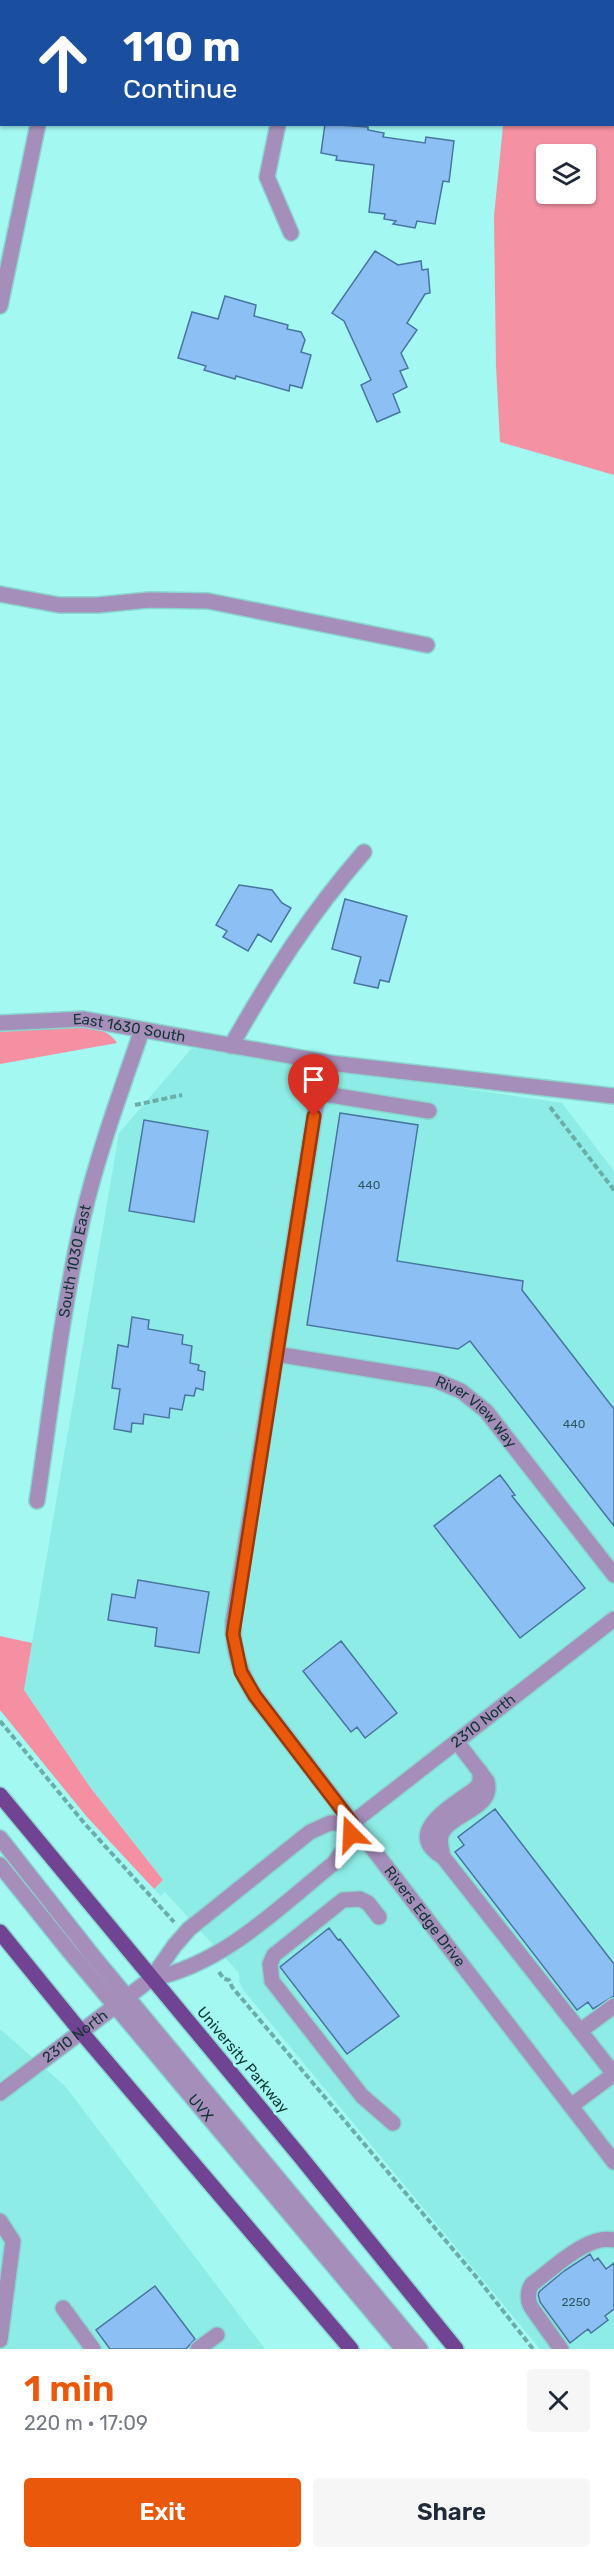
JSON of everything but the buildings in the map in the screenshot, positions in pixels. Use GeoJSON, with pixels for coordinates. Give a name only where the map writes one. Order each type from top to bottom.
{"type":"FeatureCollection","features":[{"type":"Feature","properties":{"kind":"main road","name":"University Parkway"},"geometry":{"type":"LineString","coordinates":[[0,1795],[314,2173],[456,2349]]}},
{"type":"Feature","properties":{"kind":"main road"},"geometry":{"type":"LineString","coordinates":[[0,1932],[82,2033],[351,2349]]}},
{"type":"Feature","properties":{"kind":"street"},"geometry":{"type":"LineString","coordinates":[[0,306],[38,126]]}},
{"type":"Feature","properties":{"kind":"street"},"geometry":{"type":"LineString","coordinates":[[278,126],[267,177],[291,233]]}},
{"type":"Feature","properties":{"kind":"street"},"geometry":{"type":"LineString","coordinates":[[0,594],[59,605],[98,605],[149,600],[208,601],[427,645]]}},
{"type":"Feature","properties":{"kind":"street"},"geometry":{"type":"LineString","coordinates":[[231,1046],[276,968],[326,896],[364,852]]}},
{"type":"Feature","properties":{"kind":"street","name":"East 1630 South"},"geometry":{"type":"LineString","coordinates":[[0,1023],[83,1019],[330,1064],[614,1096]]}},
{"type":"Feature","properties":{"kind":"street","name":"South 1030 East"},"geometry":{"type":"LineString","coordinates":[[37,1501],[76,1248],[93,1180],[142,1030]]}},
{"type":"Feature","properties":{"kind":"street","name":"Rivers Edge Drive"},"geometry":{"type":"LineString","coordinates":[[429,1111],[318,1094],[233,1623],[237,1659],[255,1696],[614,2162]]}},
{"type":"Feature","properties":{"kind":"street","name":"River View Way"},"geometry":{"type":"LineString","coordinates":[[276,1354],[435,1380],[461,1391],[486,1411],[614,1575]]}},
{"type":"Feature","properties":{"kind":"street","name":"2310 North"},"geometry":{"type":"LineString","coordinates":[[152,1980],[168,1953],[189,1929],[310,1832],[330,1823],[352,1823],[614,1619]]}},
{"type":"Feature","properties":{"kind":"street"},"geometry":{"type":"LineString","coordinates":[[458,1742],[488,1784],[487,1794],[444,1829],[440,1840],[443,1857],[614,2074],[571,2106]]}},
{"type":"Feature","properties":{"kind":"street","name":"2310 North"},"geometry":{"type":"LineString","coordinates":[[0,2093],[152,1980],[192,1968],[229,1947],[334,1863],[347,1845],[352,1823]]}},
{"type":"Feature","properties":{"kind":"street"},"geometry":{"type":"LineString","coordinates":[[0,1838],[122,2002],[420,2349]]}},
{"type":"Feature","properties":{"kind":"street","name":"UVX"},"geometry":{"type":"LineString","coordinates":[[0,1865],[122,2002],[403,2349]]}},
{"type":"Feature","properties":{"kind":"street"},"geometry":{"type":"LineString","coordinates":[[379,1917],[368,1903],[360,1899],[343,1900],[274,1955],[270,1964],[272,1981],[362,2096],[393,2123]]}},
{"type":"Feature","properties":{"kind":"street"},"geometry":{"type":"LineString","coordinates":[[580,2031],[614,2006]]}},
{"type":"Feature","properties":{"kind":"street"},"geometry":{"type":"LineString","coordinates":[[0,2221],[13,2241],[0,2340]]}},
{"type":"Feature","properties":{"kind":"street"},"geometry":{"type":"LineString","coordinates":[[561,2349],[531,2307],[528,2301],[529,2289],[532,2284],[585,2245],[601,2240],[614,2240]]}},
{"type":"Feature","properties":{"kind":"street"},"geometry":{"type":"LineString","coordinates":[[63,2308],[93,2349]]}},
{"type":"Feature","properties":{"kind":"street"},"geometry":{"type":"LineString","coordinates":[[198,2349],[217,2335]]}},
{"type":"Feature","properties":{"kind":"path"},"geometry":{"type":"LineString","coordinates":[[116,1109],[182,1095]]}},
{"type":"Feature","properties":{"kind":"path"},"geometry":{"type":"LineString","coordinates":[[538,1106],[550,1107],[614,1190]]}},
{"type":"Feature","properties":{"kind":"path"},"geometry":{"type":"LineString","coordinates":[[0,1720],[85,1824],[159,1906]]}},
{"type":"Feature","properties":{"kind":"path"},"geometry":{"type":"LineString","coordinates":[[224,1979],[229,1980],[232,1987],[478,2279],[533,2349]]}},
{"type":"Feature","properties":{"kind":"shaded area"},"geometry":{"type":"Polygon","coordinates":[[[503,126],[614,126],[614,475],[500,442],[496,366],[494,216],[503,126]]]}},
{"type":"Feature","properties":{"kind":"shaded area"},"geometry":{"type":"Polygon","coordinates":[[[58,1027],[98,1029],[112,1037],[117,1043],[0,1064],[0,1032],[58,1027]]]}},
{"type":"Feature","properties":{"kind":"shaded area"},"geometry":{"type":"Polygon","coordinates":[[[192,1048],[562,1103],[614,1171],[614,2349],[540,2349],[244,1991],[239,1982],[239,1973],[165,1892],[161,1896],[154,1889],[163,1880],[90,1787],[24,1690],[119,1133],[192,1048]]]}},
{"type":"Feature","properties":{"kind":"shaded area"},"geometry":{"type":"Polygon","coordinates":[[[0,1636],[32,1643],[24,1690],[90,1787],[163,1880],[154,1889],[87,1817],[0,1710],[0,1636]]]}},
{"type":"Feature","properties":{"kind":"shaded area"},"geometry":{"type":"Polygon","coordinates":[[[0,2029],[65,2086],[265,2349],[0,2349],[0,2029]]]}},
{"type":"Feature","properties":{"kind":"route"},"geometry":{"type":"LineString","coordinates":[[314,1116],[233,1634],[237,1659],[247,1685],[352,1823],[351,1834]]}}]}
